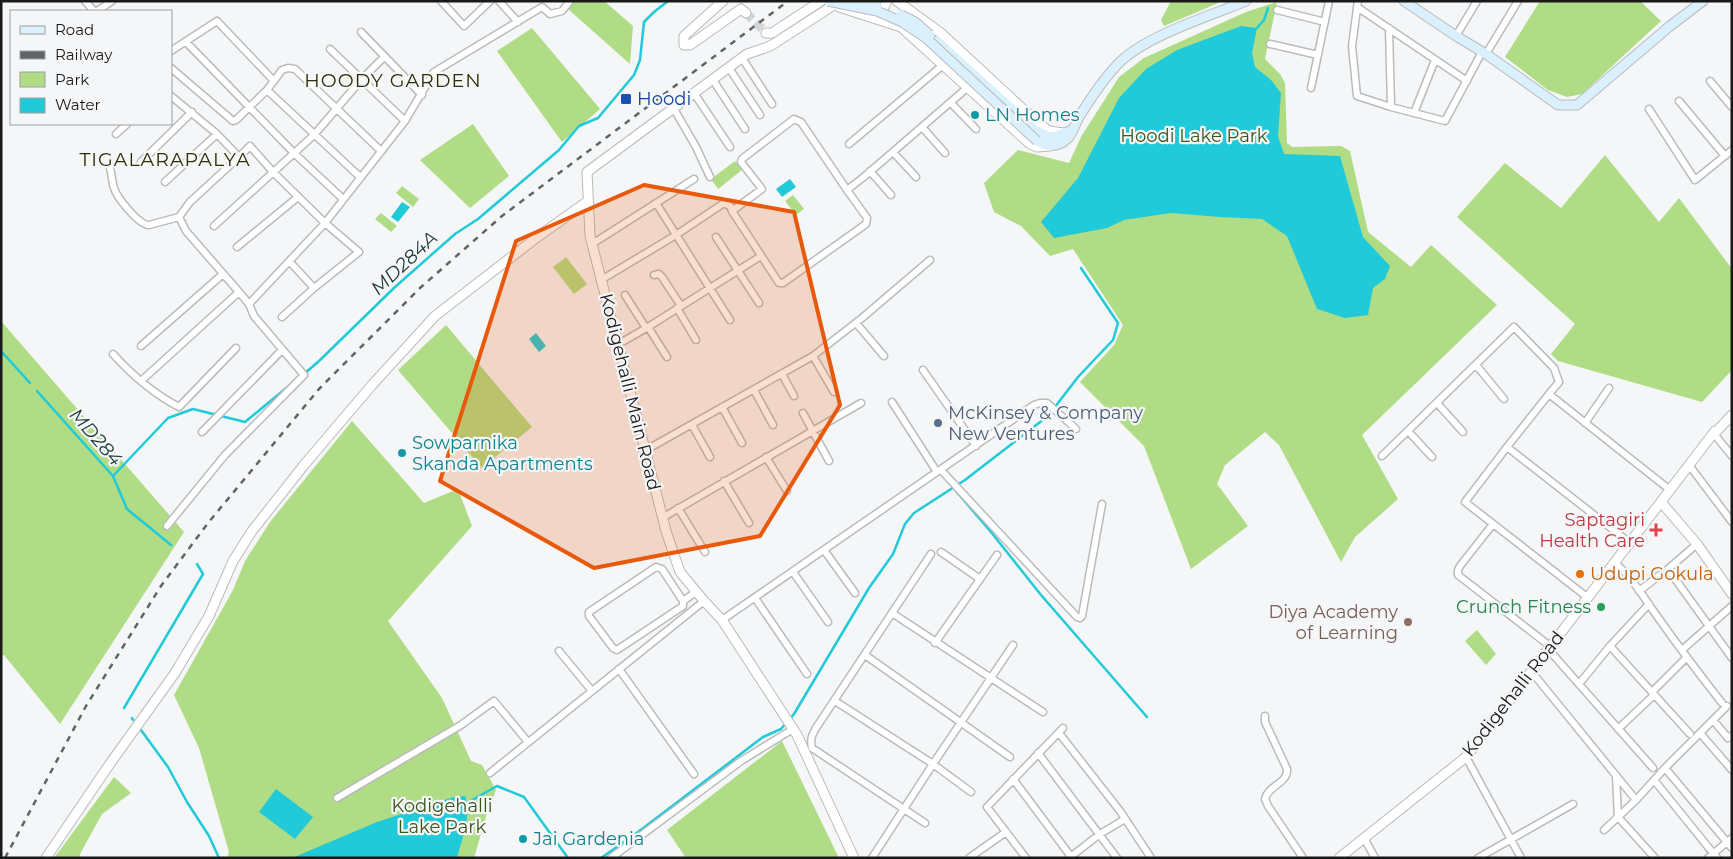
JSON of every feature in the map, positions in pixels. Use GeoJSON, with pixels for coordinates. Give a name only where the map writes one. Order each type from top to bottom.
{"type":"FeatureCollection","features":[{"type":"Feature","properties":{"kind":"main road"},"geometry":{"type":"LineString","coordinates":[[858,1],[894,12],[915,22],[1034,129],[1045,136],[1065,133],[1122,60],[1157,37],[1246,1]]}},
{"type":"Feature","properties":{"kind":"main road"},"geometry":{"type":"LineString","coordinates":[[1404,1],[1558,104],[1577,105],[1670,26],[1703,1]]}},
{"type":"Feature","properties":{"kind":"main road"},"geometry":{"type":"LineString","coordinates":[[833,3],[877,11],[902,22],[926,38],[1037,141],[1050,146],[1060,144],[1068,138],[1065,133]]}},
{"type":"Feature","properties":{"kind":"street"},"geometry":{"type":"LineString","coordinates":[[85,1],[94,10]]}},
{"type":"Feature","properties":{"kind":"street"},"geometry":{"type":"LineString","coordinates":[[97,10],[112,1]]}},
{"type":"Feature","properties":{"kind":"street"},"geometry":{"type":"LineString","coordinates":[[441,1],[464,26],[490,1]]}},
{"type":"Feature","properties":{"kind":"street"},"geometry":{"type":"LineString","coordinates":[[499,1],[518,22]]}},
{"type":"Feature","properties":{"kind":"street"},"geometry":{"type":"LineString","coordinates":[[249,304],[325,223],[405,121],[434,72],[542,7],[550,14],[562,11],[570,1]]}},
{"type":"Feature","properties":{"kind":"street"},"geometry":{"type":"LineString","coordinates":[[723,1],[684,36],[684,45],[690,45],[741,9],[746,13]]}},
{"type":"Feature","properties":{"kind":"street"},"geometry":{"type":"LineString","coordinates":[[766,33],[772,33],[821,1]]}},
{"type":"Feature","properties":{"kind":"street"},"geometry":{"type":"LineString","coordinates":[[878,19],[887,1]]}},
{"type":"Feature","properties":{"kind":"street"},"geometry":{"type":"LineString","coordinates":[[897,1],[942,34],[1038,123],[1049,131],[1065,133]]}},
{"type":"Feature","properties":{"kind":"street"},"geometry":{"type":"LineString","coordinates":[[1311,88],[1329,1]]}},
{"type":"Feature","properties":{"kind":"street"},"geometry":{"type":"LineString","coordinates":[[1456,36],[1477,1]]}},
{"type":"Feature","properties":{"kind":"street"},"geometry":{"type":"LineString","coordinates":[[1357,4],[1352,46],[1357,96],[1445,121],[1484,53],[1518,1]]}},
{"type":"Feature","properties":{"kind":"street"},"geometry":{"type":"LineString","coordinates":[[710,177],[696,147],[674,109],[747,54],[772,45],[833,3],[901,27],[1030,144],[1037,147],[1050,146]]}},
{"type":"Feature","properties":{"kind":"street"},"geometry":{"type":"LineString","coordinates":[[1357,4],[1467,81]]}},
{"type":"Feature","properties":{"kind":"street"},"geometry":{"type":"LineString","coordinates":[[1277,10],[1324,22]]}},
{"type":"Feature","properties":{"kind":"street"},"geometry":{"type":"LineString","coordinates":[[172,51],[217,21],[274,81]]}},
{"type":"Feature","properties":{"kind":"street"},"geometry":{"type":"LineString","coordinates":[[1389,28],[1391,106]]}},
{"type":"Feature","properties":{"kind":"street"},"geometry":{"type":"LineString","coordinates":[[362,32],[422,95]]}},
{"type":"Feature","properties":{"kind":"street"},"geometry":{"type":"LineString","coordinates":[[186,42],[295,154],[343,199]]}},
{"type":"Feature","properties":{"kind":"street"},"geometry":{"type":"LineString","coordinates":[[1270,44],[1318,55]]}},
{"type":"Feature","properties":{"kind":"street"},"geometry":{"type":"LineString","coordinates":[[330,50],[405,121]]}},
{"type":"Feature","properties":{"kind":"street"},"geometry":{"type":"LineString","coordinates":[[214,226],[295,154],[337,109],[360,80],[384,57]]}},
{"type":"Feature","properties":{"kind":"street"},"geometry":{"type":"LineString","coordinates":[[742,58],[772,104]]}},
{"type":"Feature","properties":{"kind":"street"},"geometry":{"type":"LineString","coordinates":[[1414,113],[1435,60]]}},
{"type":"Feature","properties":{"kind":"street"},"geometry":{"type":"LineString","coordinates":[[849,144],[943,65]]}},
{"type":"Feature","properties":{"kind":"street"},"geometry":{"type":"LineString","coordinates":[[172,69],[231,120],[236,120],[250,107],[267,90],[282,70],[288,68],[295,69],[381,151]]}},
{"type":"Feature","properties":{"kind":"street"},"geometry":{"type":"LineString","coordinates":[[729,68],[760,115]]}},
{"type":"Feature","properties":{"kind":"street"},"geometry":{"type":"LineString","coordinates":[[713,80],[745,130]]}},
{"type":"Feature","properties":{"kind":"street"},"geometry":{"type":"LineString","coordinates":[[1710,81],[1732,106]]}},
{"type":"Feature","properties":{"kind":"street"},"geometry":{"type":"LineString","coordinates":[[847,190],[967,88]]}},
{"type":"Feature","properties":{"kind":"street"},"geometry":{"type":"LineString","coordinates":[[267,90],[360,178]]}},
{"type":"Feature","properties":{"kind":"street"},"geometry":{"type":"LineString","coordinates":[[694,93],[730,147]]}},
{"type":"Feature","properties":{"kind":"street"},"geometry":{"type":"LineString","coordinates":[[172,97],[217,134],[239,158]]}},
{"type":"Feature","properties":{"kind":"street"},"geometry":{"type":"LineString","coordinates":[[1679,101],[1725,156]]}},
{"type":"Feature","properties":{"kind":"street"},"geometry":{"type":"LineString","coordinates":[[951,103],[976,129]]}},
{"type":"Feature","properties":{"kind":"street","name":"Kodigehalli Main Road"},"geometry":{"type":"LineString","coordinates":[[674,109],[587,172],[590,236],[662,518],[680,572],[704,602],[722,620],[790,724],[854,858]]}},
{"type":"Feature","properties":{"kind":"street"},"geometry":{"type":"LineString","coordinates":[[1649,109],[1695,180],[1732,150]]}},
{"type":"Feature","properties":{"kind":"street"},"geometry":{"type":"LineString","coordinates":[[140,162],[192,112]]}},
{"type":"Feature","properties":{"kind":"street"},"geometry":{"type":"LineString","coordinates":[[601,280],[676,235],[724,203],[730,206],[732,211],[760,256],[781,284],[866,224],[867,218],[801,122],[794,119],[742,159],[741,162],[762,189],[732,211]]}},
{"type":"Feature","properties":{"kind":"street"},"geometry":{"type":"LineString","coordinates":[[116,134],[126,125]]}},
{"type":"Feature","properties":{"kind":"street"},"geometry":{"type":"LineString","coordinates":[[922,127],[945,153]]}},
{"type":"Feature","properties":{"kind":"street"},"geometry":{"type":"LineString","coordinates":[[165,182],[217,134]]}},
{"type":"Feature","properties":{"kind":"street"},"geometry":{"type":"LineString","coordinates":[[110,168],[114,190],[144,226],[154,225],[179,217],[190,202],[250,146],[298,197],[359,252],[314,288],[282,317]]}},
{"type":"Feature","properties":{"kind":"street"},"geometry":{"type":"LineString","coordinates":[[893,152],[916,177]]}},
{"type":"Feature","properties":{"kind":"street"},"geometry":{"type":"LineString","coordinates":[[870,172],[891,195]]}},
{"type":"Feature","properties":{"kind":"street"},"geometry":{"type":"LineString","coordinates":[[592,244],[694,179]]}},
{"type":"Feature","properties":{"kind":"street"},"geometry":{"type":"LineString","coordinates":[[237,247],[298,197]]}},
{"type":"Feature","properties":{"kind":"street"},"geometry":{"type":"LineString","coordinates":[[46,858],[174,673],[209,616],[233,561],[252,531],[304,465],[372,385],[436,316],[536,238],[588,201]]}},
{"type":"Feature","properties":{"kind":"street"},"geometry":{"type":"LineString","coordinates":[[656,203],[730,320]]}},
{"type":"Feature","properties":{"kind":"street"},"geometry":{"type":"LineString","coordinates":[[168,526],[225,455],[304,375],[254,316],[249,304],[186,231],[179,217]]}},
{"type":"Feature","properties":{"kind":"street"},"geometry":{"type":"LineString","coordinates":[[716,237],[760,303]]}},
{"type":"Feature","properties":{"kind":"street"},"geometry":{"type":"LineString","coordinates":[[618,343],[647,327],[760,256]]}},
{"type":"Feature","properties":{"kind":"street"},"geometry":{"type":"LineString","coordinates":[[646,450],[813,356],[856,323],[930,260]]}},
{"type":"Feature","properties":{"kind":"street"},"geometry":{"type":"LineString","coordinates":[[290,262],[314,288]]}},
{"type":"Feature","properties":{"kind":"street"},"geometry":{"type":"LineString","coordinates":[[141,346],[223,274]]}},
{"type":"Feature","properties":{"kind":"street"},"geometry":{"type":"LineString","coordinates":[[654,275],[659,274],[662,277],[696,340]]}},
{"type":"Feature","properties":{"kind":"street"},"geometry":{"type":"LineString","coordinates":[[140,381],[239,292]]}},
{"type":"Feature","properties":{"kind":"street"},"geometry":{"type":"LineString","coordinates":[[625,295],[668,357]]}},
{"type":"Feature","properties":{"kind":"street"},"geometry":{"type":"LineString","coordinates":[[856,323],[884,356]]}},
{"type":"Feature","properties":{"kind":"street"},"geometry":{"type":"LineString","coordinates":[[1382,456],[1514,327],[1554,368],[1559,382],[1464,502],[1588,597]]}},
{"type":"Feature","properties":{"kind":"street"},"geometry":{"type":"LineString","coordinates":[[113,354],[140,381],[163,399],[178,407],[236,348]]}},
{"type":"Feature","properties":{"kind":"street"},"geometry":{"type":"LineString","coordinates":[[202,432],[282,350]]}},
{"type":"Feature","properties":{"kind":"street"},"geometry":{"type":"LineString","coordinates":[[813,356],[834,392]]}},
{"type":"Feature","properties":{"kind":"street"},"geometry":{"type":"LineString","coordinates":[[1476,365],[1504,399]]}},
{"type":"Feature","properties":{"kind":"street"},"geometry":{"type":"LineString","coordinates":[[922,370],[976,446]]}},
{"type":"Feature","properties":{"kind":"street"},"geometry":{"type":"LineString","coordinates":[[782,374],[794,396]]}},
{"type":"Feature","properties":{"kind":"street"},"geometry":{"type":"LineString","coordinates":[[1585,423],[1609,388]]}},
{"type":"Feature","properties":{"kind":"street"},"geometry":{"type":"LineString","coordinates":[[754,390],[773,425]]}},
{"type":"Feature","properties":{"kind":"street"},"geometry":{"type":"LineString","coordinates":[[1549,394],[1670,490]]}},
{"type":"Feature","properties":{"kind":"street"},"geometry":{"type":"LineString","coordinates":[[892,402],[939,471],[962,491],[1077,617],[1080,618],[1082,616],[1102,504]]}},
{"type":"Feature","properties":{"kind":"street"},"geometry":{"type":"LineString","coordinates":[[662,518],[860,403]]}},
{"type":"Feature","properties":{"kind":"street"},"geometry":{"type":"LineString","coordinates":[[722,620],[1034,406],[1040,403],[1049,405],[1076,429]]}},
{"type":"Feature","properties":{"kind":"street"},"geometry":{"type":"LineString","coordinates":[[1437,403],[1463,432]]}},
{"type":"Feature","properties":{"kind":"street"},"geometry":{"type":"LineString","coordinates":[[722,406],[742,443]]}},
{"type":"Feature","properties":{"kind":"street"},"geometry":{"type":"LineString","coordinates":[[803,413],[829,461]]}},
{"type":"Feature","properties":{"kind":"street","name":"Kodigehalli Road"},"geometry":{"type":"LineString","coordinates":[[1338,858],[1466,757],[1715,431],[1714,434],[1732,415]]}},
{"type":"Feature","properties":{"kind":"street"},"geometry":{"type":"LineString","coordinates":[[692,425],[710,457]]}},
{"type":"Feature","properties":{"kind":"street"},"geometry":{"type":"LineString","coordinates":[[1408,431],[1432,457]]}},
{"type":"Feature","properties":{"kind":"street"},"geometry":{"type":"LineString","coordinates":[[1714,434],[1732,456]]}},
{"type":"Feature","properties":{"kind":"street"},"geometry":{"type":"LineString","coordinates":[[1507,447],[1630,544]]}},
{"type":"Feature","properties":{"kind":"street"},"geometry":{"type":"LineString","coordinates":[[766,457],[786,491]]}},
{"type":"Feature","properties":{"kind":"street"},"geometry":{"type":"LineString","coordinates":[[1689,465],[1732,522]]}},
{"type":"Feature","properties":{"kind":"street"},"geometry":{"type":"LineString","coordinates":[[724,481],[749,523]]}},
{"type":"Feature","properties":{"kind":"street"},"geometry":{"type":"LineString","coordinates":[[1661,502],[1697,544],[1731,592]]}},
{"type":"Feature","properties":{"kind":"street"},"geometry":{"type":"LineString","coordinates":[[678,508],[705,552]]}},
{"type":"Feature","properties":{"kind":"street"},"geometry":{"type":"LineString","coordinates":[[1494,524],[1460,566],[1458,575],[1549,648],[1618,730],[1653,768]]}},
{"type":"Feature","properties":{"kind":"street"},"geometry":{"type":"LineString","coordinates":[[1639,591],[1668,570],[1697,544]]}},
{"type":"Feature","properties":{"kind":"street"},"geometry":{"type":"LineString","coordinates":[[824,550],[855,593]]}},
{"type":"Feature","properties":{"kind":"street"},"geometry":{"type":"LineString","coordinates":[[941,552],[980,579]]}},
{"type":"Feature","properties":{"kind":"street"},"geometry":{"type":"LineString","coordinates":[[925,823],[812,748],[811,736],[931,554]]}},
{"type":"Feature","properties":{"kind":"street"},"geometry":{"type":"LineString","coordinates":[[935,643],[997,555]]}},
{"type":"Feature","properties":{"kind":"street"},"geometry":{"type":"LineString","coordinates":[[1604,830],[1636,800],[1713,720],[1724,705],[1686,657],[1622,568],[1614,562]]}},
{"type":"Feature","properties":{"kind":"street"},"geometry":{"type":"LineString","coordinates":[[683,601],[662,569],[656,568],[589,612],[589,616],[616,650],[683,606],[683,601],[696,592]]}},
{"type":"Feature","properties":{"kind":"street"},"geometry":{"type":"LineString","coordinates":[[1668,570],[1732,658]]}},
{"type":"Feature","properties":{"kind":"street"},"geometry":{"type":"LineString","coordinates":[[792,572],[828,622]]}},
{"type":"Feature","properties":{"kind":"street"},"geometry":{"type":"LineString","coordinates":[[755,598],[806,674]]}},
{"type":"Feature","properties":{"kind":"street"},"geometry":{"type":"LineString","coordinates":[[490,773],[704,602]]}},
{"type":"Feature","properties":{"kind":"street"},"geometry":{"type":"LineString","coordinates":[[1579,684],[1648,604]]}},
{"type":"Feature","properties":{"kind":"street"},"geometry":{"type":"LineString","coordinates":[[1682,650],[1732,606]]}},
{"type":"Feature","properties":{"kind":"street"},"geometry":{"type":"LineString","coordinates":[[892,613],[935,643],[1043,712]]}},
{"type":"Feature","properties":{"kind":"street"},"geometry":{"type":"LineString","coordinates":[[872,858],[932,764],[1013,645]]}},
{"type":"Feature","properties":{"kind":"street"},"geometry":{"type":"LineString","coordinates":[[1610,646],[1690,734]]}},
{"type":"Feature","properties":{"kind":"street"},"geometry":{"type":"LineString","coordinates":[[559,651],[592,691]]}},
{"type":"Feature","properties":{"kind":"street"},"geometry":{"type":"LineString","coordinates":[[865,655],[1010,757]]}},
{"type":"Feature","properties":{"kind":"street"},"geometry":{"type":"LineString","coordinates":[[1618,730],[1686,657]]}},
{"type":"Feature","properties":{"kind":"street"},"geometry":{"type":"LineString","coordinates":[[619,669],[694,774]]}},
{"type":"Feature","properties":{"kind":"street"},"geometry":{"type":"LineString","coordinates":[[1531,671],[1636,800]]}},
{"type":"Feature","properties":{"kind":"street"},"geometry":{"type":"LineString","coordinates":[[338,798],[461,725],[494,701],[528,742]]}},
{"type":"Feature","properties":{"kind":"street"},"geometry":{"type":"LineString","coordinates":[[835,701],[932,764],[971,792]]}},
{"type":"Feature","properties":{"kind":"street"},"geometry":{"type":"LineString","coordinates":[[1265,716],[1265,722],[1287,769],[1287,775],[1284,780],[1268,792],[1264,799],[1302,858]]}},
{"type":"Feature","properties":{"kind":"street"},"geometry":{"type":"LineString","coordinates":[[1713,720],[1728,738],[1732,735]]}},
{"type":"Feature","properties":{"kind":"street"},"geometry":{"type":"LineString","coordinates":[[614,857],[790,724]]}},
{"type":"Feature","properties":{"kind":"street"},"geometry":{"type":"LineString","coordinates":[[1026,858],[987,807],[1061,730],[1151,858]]}},
{"type":"Feature","properties":{"kind":"street"},"geometry":{"type":"LineString","coordinates":[[1700,733],[1732,770]]}},
{"type":"Feature","properties":{"kind":"street"},"geometry":{"type":"LineString","coordinates":[[1038,753],[1117,858]]}},
{"type":"Feature","properties":{"kind":"street"},"geometry":{"type":"LineString","coordinates":[[1466,757],[1521,858]]}},
{"type":"Feature","properties":{"kind":"street"},"geometry":{"type":"LineString","coordinates":[[1666,768],[1729,840],[1732,848]]}},
{"type":"Feature","properties":{"kind":"street"},"geometry":{"type":"LineString","coordinates":[[1616,774],[1618,817],[1655,858]]}},
{"type":"Feature","properties":{"kind":"street"},"geometry":{"type":"LineString","coordinates":[[1013,780],[1070,857],[1100,834],[1125,819]]}},
{"type":"Feature","properties":{"kind":"street"},"geometry":{"type":"LineString","coordinates":[[1654,780],[1713,856],[1729,840]]}},
{"type":"Feature","properties":{"kind":"street"},"geometry":{"type":"LineString","coordinates":[[1478,858],[1573,804]]}},
{"type":"Feature","properties":{"kind":"street"},"geometry":{"type":"LineString","coordinates":[[969,858],[1006,832]]}},
{"type":"Feature","properties":{"kind":"street"},"geometry":{"type":"LineString","coordinates":[[1364,838],[1375,858]]}},
{"type":"Feature","properties":{"kind":"highlighted area"},"geometry":{"type":"Polygon","coordinates":[[[644,185],[794,212],[840,405],[760,536],[594,568],[440,481],[516,241],[644,185]]]}},
{"type":"Feature","properties":{"kind":"green space"},"geometry":{"type":"Polygon","coordinates":[[[575,1],[604,1],[633,26],[630,64],[568,9],[575,1]]]}},
{"type":"Feature","properties":{"kind":"green space"},"geometry":{"type":"Polygon","coordinates":[[[1171,1],[1223,1],[1164,26],[1161,20],[1171,1]]]}},
{"type":"Feature","properties":{"kind":"green space"},"geometry":{"type":"Polygon","coordinates":[[[1540,1],[1640,1],[1661,21],[1582,94],[1567,97],[1548,90],[1505,57],[1540,1]]]}},
{"type":"Feature","properties":{"kind":"green space"},"geometry":{"type":"Polygon","coordinates":[[[1277,2],[1265,59],[1280,74],[1285,83],[1287,143],[1292,147],[1341,146],[1350,151],[1368,232],[1411,267],[1431,245],[1497,305],[1362,435],[1398,499],[1355,537],[1341,562],[1279,445],[1265,432],[1225,465],[1217,484],[1248,526],[1191,569],[1144,446],[1080,382],[1114,345],[1123,325],[1073,249],[1050,256],[1021,226],[994,212],[984,183],[1018,150],[1069,163],[1081,137],[1119,77],[1144,58],[1246,12],[1277,2]]]}},
{"type":"Feature","properties":{"kind":"green space"},"geometry":{"type":"Polygon","coordinates":[[[532,28],[600,109],[562,142],[497,51],[532,28]]]}},
{"type":"Feature","properties":{"kind":"green space"},"geometry":{"type":"Polygon","coordinates":[[[473,124],[509,176],[470,208],[420,160],[473,124]]]}},
{"type":"Feature","properties":{"kind":"green space"},"geometry":{"type":"Polygon","coordinates":[[[1605,155],[1659,222],[1679,198],[1732,269],[1732,370],[1702,402],[1558,361],[1551,354],[1575,324],[1457,217],[1505,163],[1561,208],[1605,155]]]}},
{"type":"Feature","properties":{"kind":"green space"},"geometry":{"type":"Polygon","coordinates":[[[735,161],[742,170],[718,189],[711,179],[735,161]]]}},
{"type":"Feature","properties":{"kind":"green space"},"geometry":{"type":"Polygon","coordinates":[[[402,186],[419,199],[413,207],[396,193],[402,186]]]}},
{"type":"Feature","properties":{"kind":"green space"},"geometry":{"type":"Polygon","coordinates":[[[793,195],[804,209],[796,215],[785,201],[793,195]]]}},
{"type":"Feature","properties":{"kind":"green space"},"geometry":{"type":"Polygon","coordinates":[[[381,213],[397,226],[391,232],[375,219],[381,213]]]}},
{"type":"Feature","properties":{"kind":"green space"},"geometry":{"type":"Polygon","coordinates":[[[566,257],[587,284],[574,294],[553,267],[566,257]]]}},
{"type":"Feature","properties":{"kind":"green space"},"geometry":{"type":"Polygon","coordinates":[[[1,321],[184,532],[60,724],[4,655],[1,656],[1,321]]]}},
{"type":"Feature","properties":{"kind":"green space"},"geometry":{"type":"Polygon","coordinates":[[[446,325],[532,427],[482,468],[398,370],[446,325]]]}},
{"type":"Feature","properties":{"kind":"green space","name":"Kodigehalli Lake Park"},"geometry":{"type":"Polygon","coordinates":[[[352,421],[424,503],[458,489],[472,526],[388,621],[442,698],[471,761],[482,765],[496,790],[474,858],[227,858],[229,852],[199,748],[174,695],[233,590],[245,561],[270,522],[352,421]]]}},
{"type":"Feature","properties":{"kind":"green space"},"geometry":{"type":"Polygon","coordinates":[[[1477,630],[1496,654],[1486,665],[1465,641],[1477,630]]]}},
{"type":"Feature","properties":{"kind":"green space"},"geometry":{"type":"Polygon","coordinates":[[[782,741],[839,858],[686,858],[667,830],[782,741]]]}},
{"type":"Feature","properties":{"kind":"green space"},"geometry":{"type":"Polygon","coordinates":[[[114,777],[131,793],[102,814],[79,858],[54,858],[114,777]]]}},
{"type":"Feature","properties":{"kind":"water","name":"Hoodi Lake Park"},"geometry":{"type":"Polygon","coordinates":[[[1241,26],[1257,28],[1252,53],[1255,67],[1271,80],[1281,93],[1278,136],[1284,154],[1340,156],[1363,237],[1390,266],[1385,279],[1373,288],[1368,315],[1345,318],[1317,309],[1287,236],[1262,219],[1171,213],[1124,220],[1107,228],[1054,238],[1041,222],[1078,178],[1119,98],[1146,69],[1177,50],[1241,26]]]}},
{"type":"Feature","properties":{"kind":"water"},"geometry":{"type":"Polygon","coordinates":[[[790,179],[796,187],[782,197],[776,189],[790,179]]]}},
{"type":"Feature","properties":{"kind":"water"},"geometry":{"type":"Polygon","coordinates":[[[402,202],[410,207],[398,222],[391,217],[402,202]]]}},
{"type":"Feature","properties":{"kind":"water"},"geometry":{"type":"Polygon","coordinates":[[[536,333],[546,346],[539,352],[529,339],[536,333]]]}},
{"type":"Feature","properties":{"kind":"water"},"geometry":{"type":"Polygon","coordinates":[[[276,789],[313,817],[295,839],[259,812],[276,789]]]}},
{"type":"Feature","properties":{"kind":"water"},"geometry":{"type":"Polygon","coordinates":[[[465,796],[467,819],[457,858],[292,858],[377,822],[454,797],[465,796]]]}},
{"type":"Feature","properties":{"kind":"waterway","name":"MD284A"},"geometry":{"type":"LineString","coordinates":[[304,374],[395,287],[455,234],[478,219],[559,150],[579,126],[598,118],[634,75],[640,60],[644,22],[668,1]]}},
{"type":"Feature","properties":{"kind":"waterway"},"geometry":{"type":"LineString","coordinates":[[1257,28],[1264,20],[1268,8]]}},
{"type":"Feature","properties":{"kind":"waterway"},"geometry":{"type":"LineString","coordinates":[[790,719],[869,588],[893,554],[905,524],[914,513],[965,480],[1048,416],[1078,377],[1113,340],[1118,323],[1081,268]]}},
{"type":"Feature","properties":{"kind":"waterway","name":"MD284"},"geometry":{"type":"LineString","coordinates":[[1,351],[30,383]]}},
{"type":"Feature","properties":{"kind":"waterway","name":"MD284A"},"geometry":{"type":"LineString","coordinates":[[113,476],[168,418],[193,409],[245,422],[290,385]]}},
{"type":"Feature","properties":{"kind":"waterway","name":"MD284"},"geometry":{"type":"LineString","coordinates":[[37,391],[113,476],[127,509],[171,545]]}},
{"type":"Feature","properties":{"kind":"waterway"},"geometry":{"type":"LineString","coordinates":[[956,491],[1041,595],[1147,717]]}},
{"type":"Feature","properties":{"kind":"waterway","name":"MD284"},"geometry":{"type":"LineString","coordinates":[[124,708],[203,574],[197,564]]}},
{"type":"Feature","properties":{"kind":"waterway"},"geometry":{"type":"LineString","coordinates":[[601,858],[763,737],[781,729],[786,723]]}},
{"type":"Feature","properties":{"kind":"waterway","name":"MD284"},"geometry":{"type":"LineString","coordinates":[[141,730],[168,767],[187,802],[209,836],[219,858]]}},
{"type":"Feature","properties":{"kind":"waterway"},"geometry":{"type":"LineString","coordinates":[[466,805],[497,786],[524,797],[568,858]]}},
{"type":"Feature","properties":{"kind":"tunnel"},"geometry":{"type":"LineString","coordinates":[[746,13],[766,33]]}},
{"type":"Feature","properties":{"kind":"railway"},"geometry":{"type":"LineString","coordinates":[[5,858],[86,706],[161,586],[208,523],[319,389],[420,288],[502,216],[788,1]]}},
{"type":"Feature","properties":{"kind":"place","name":"Hoodi"},"geometry":{"type":"Point","coordinates":[626,99]}},
{"type":"Feature","properties":{"kind":"place","name":"LN Homes"},"geometry":{"type":"Point","coordinates":[975,115]}},
{"type":"Feature","properties":{"kind":"place","name":"McKinsey & Company New Ventures"},"geometry":{"type":"Point","coordinates":[938,423]}},
{"type":"Feature","properties":{"kind":"place","name":"Sowparnika Skanda Apartments"},"geometry":{"type":"Point","coordinates":[402,453]}},
{"type":"Feature","properties":{"kind":"place","name":"Saptagiri Health Care"},"geometry":{"type":"Point","coordinates":[1656,530]}},
{"type":"Feature","properties":{"kind":"place","name":"Udupi Gokula"},"geometry":{"type":"Point","coordinates":[1580,574]}},
{"type":"Feature","properties":{"kind":"place","name":"Crunch Fitness"},"geometry":{"type":"Point","coordinates":[1601,607]}},
{"type":"Feature","properties":{"kind":"place","name":"Diya Academy of Learning"},"geometry":{"type":"Point","coordinates":[1408,622]}},
{"type":"Feature","properties":{"kind":"place","name":"Jai Gardenia"},"geometry":{"type":"Point","coordinates":[523,839]}},
{"type":"Feature","properties":{"kind":"district","name":"HOODY GARDEN"},"geometry":{"type":"Point","coordinates":[393,80]}},
{"type":"Feature","properties":{"kind":"district","name":"TIGALARAPALYA"},"geometry":{"type":"Point","coordinates":[165,159]}}]}
